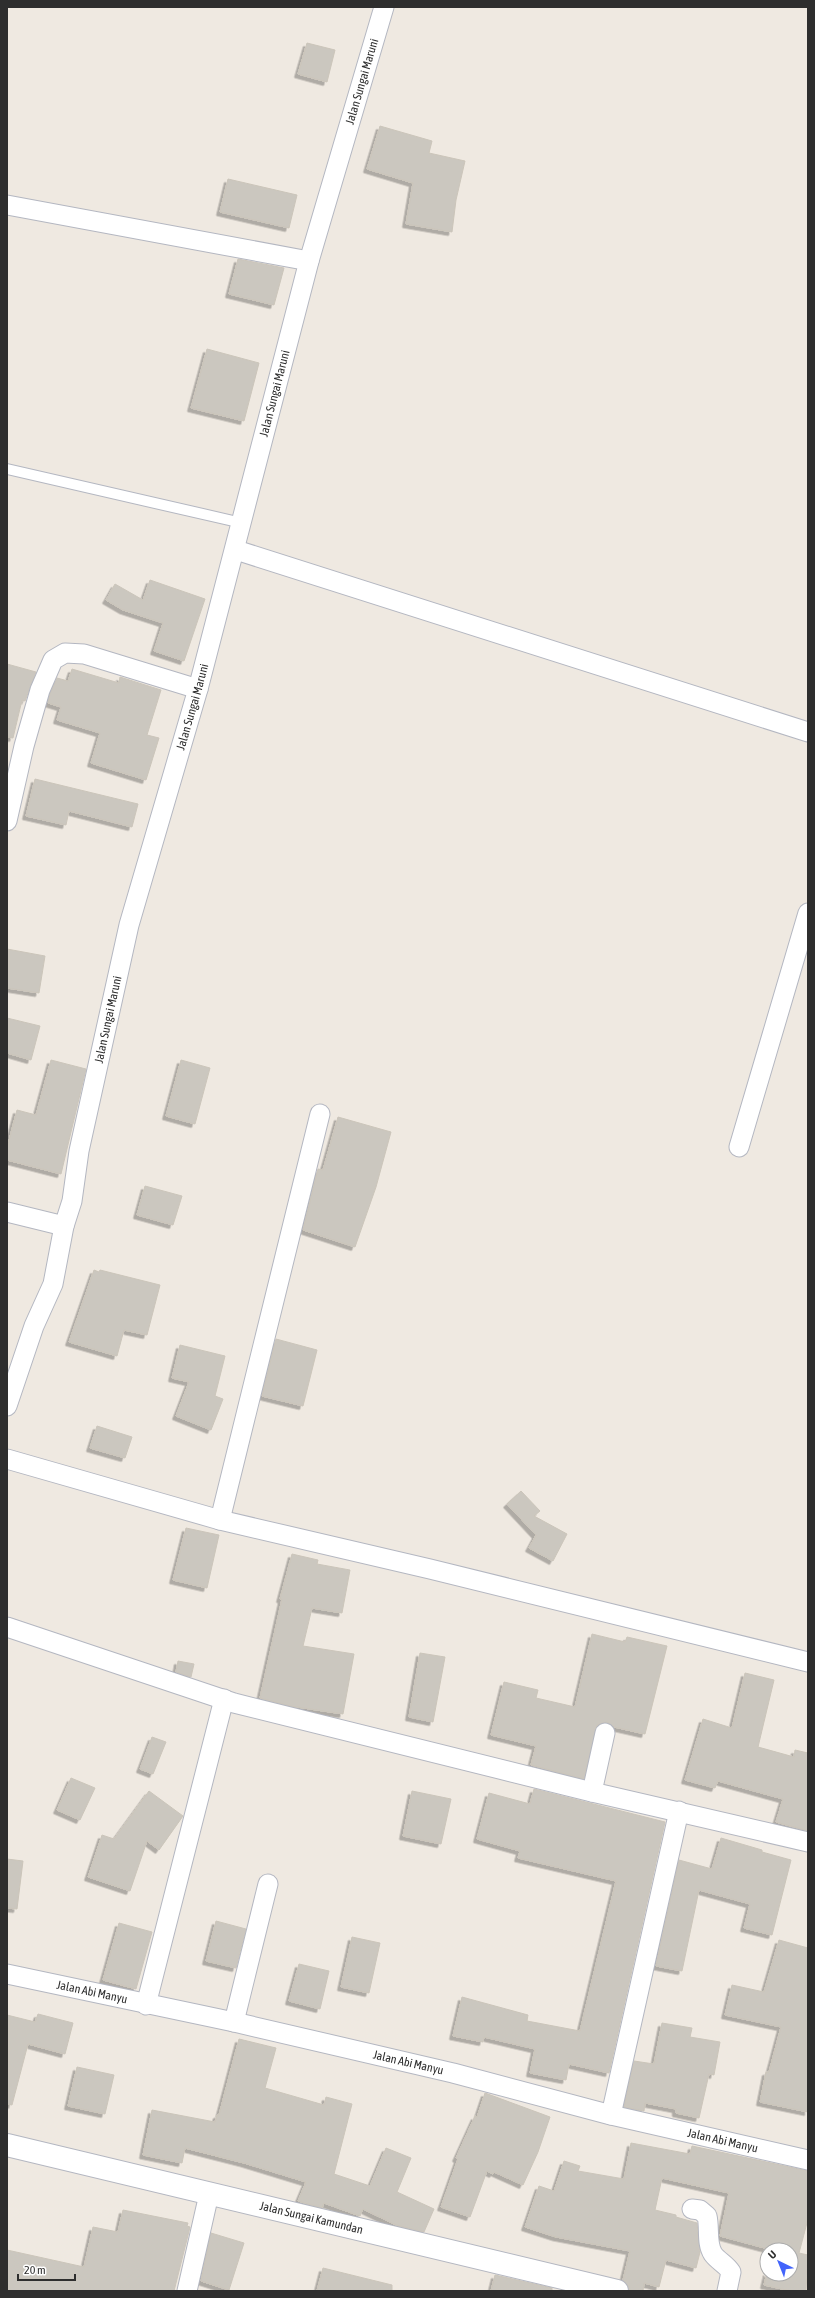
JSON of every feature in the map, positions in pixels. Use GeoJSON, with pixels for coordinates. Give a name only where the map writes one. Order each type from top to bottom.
{"type":"FeatureCollection","features":[{"type":"Feature","properties":{"kind":"main road","name":"Jalan Sungai Kamundan"},"geometry":{"type":"LineString","coordinates":[[7,2145],[617,2291]]}},
{"type":"Feature","properties":{"kind":"street","name":"Jalan Sungai Maruni"},"geometry":{"type":"LineString","coordinates":[[7,1406],[11,1381],[53,1284],[64,1226],[72,1201],[82,1136],[129,925],[198,689],[236,550],[309,261],[384,7]]}},
{"type":"Feature","properties":{"kind":"street"},"geometry":{"type":"LineString","coordinates":[[7,205],[309,261]]}},
{"type":"Feature","properties":{"kind":"street"},"geometry":{"type":"LineString","coordinates":[[236,550],[808,732]]}},
{"type":"Feature","properties":{"kind":"street"},"geometry":{"type":"LineString","coordinates":[[7,822],[24,746],[40,690],[53,660],[65,653],[84,654],[198,689]]}},
{"type":"Feature","properties":{"kind":"street"},"geometry":{"type":"LineString","coordinates":[[739,1147],[808,913]]}},
{"type":"Feature","properties":{"kind":"street"},"geometry":{"type":"LineString","coordinates":[[220,1520],[320,1114]]}},
{"type":"Feature","properties":{"kind":"street"},"geometry":{"type":"LineString","coordinates":[[7,1212],[64,1226]]}},
{"type":"Feature","properties":{"kind":"street"},"geometry":{"type":"LineString","coordinates":[[7,1459],[220,1520],[430,1569],[808,1662]]}},
{"type":"Feature","properties":{"kind":"street"},"geometry":{"type":"LineString","coordinates":[[7,1627],[224,1699],[592,1792],[679,1810],[808,1842]]}},
{"type":"Feature","properties":{"kind":"street"},"geometry":{"type":"LineString","coordinates":[[146,2005],[224,1699]]}},
{"type":"Feature","properties":{"kind":"street"},"geometry":{"type":"LineString","coordinates":[[592,1792],[606,1733]]}},
{"type":"Feature","properties":{"kind":"street"},"geometry":{"type":"LineString","coordinates":[[611,2115],[679,1810]]}},
{"type":"Feature","properties":{"kind":"street"},"geometry":{"type":"LineString","coordinates":[[234,2022],[268,1884]]}},
{"type":"Feature","properties":{"kind":"street","name":"Jalan Abi Manyu"},"geometry":{"type":"LineString","coordinates":[[7,1974],[146,2005],[234,2022],[453,2073],[611,2115],[808,2160]]}},
{"type":"Feature","properties":{"kind":"street"},"geometry":{"type":"LineString","coordinates":[[187,2291],[209,2194]]}},
{"type":"Feature","properties":{"kind":"street"},"geometry":{"type":"LineString","coordinates":[[692,2209],[700,2210],[707,2216],[710,2248],[716,2258],[726,2265],[730,2272],[727,2291]]}},
{"type":"Feature","properties":{"kind":"lane"},"geometry":{"type":"LineString","coordinates":[[7,469],[242,523]]}},
{"type":"Feature","properties":{"kind":"building"},"geometry":{"type":"Polygon","coordinates":[[[307,43],[335,50],[327,82],[298,74],[307,43]]]}},
{"type":"Feature","properties":{"kind":"building"},"geometry":{"type":"Polygon","coordinates":[[[380,126],[432,141],[429,153],[465,161],[456,200],[452,232],[406,224],[413,183],[367,169],[380,126]]]}},
{"type":"Feature","properties":{"kind":"building"},"geometry":{"type":"Polygon","coordinates":[[[228,179],[297,195],[289,228],[220,212],[228,179]]]}},
{"type":"Feature","properties":{"kind":"building"},"geometry":{"type":"Polygon","coordinates":[[[238,259],[284,268],[274,305],[229,294],[238,259]]]}},
{"type":"Feature","properties":{"kind":"building"},"geometry":{"type":"Polygon","coordinates":[[[207,349],[259,363],[244,421],[191,408],[207,349]]]}},
{"type":"Feature","properties":{"kind":"building"},"geometry":{"type":"Polygon","coordinates":[[[150,580],[205,599],[184,661],[154,651],[163,623],[123,610],[106,600],[115,584],[143,600],[150,580]]]}},
{"type":"Feature","properties":{"kind":"building"},"geometry":{"type":"Polygon","coordinates":[[[7,664],[36,672],[25,701],[22,700],[13,738],[7,737],[7,664]]]}},
{"type":"Feature","properties":{"kind":"building"},"geometry":{"type":"Polygon","coordinates":[[[72,669],[119,683],[120,677],[161,690],[147,735],[159,738],[146,780],[91,763],[100,733],[57,720],[61,707],[48,703],[50,694],[57,678],[68,681],[72,669]]]}},
{"type":"Feature","properties":{"kind":"building"},"geometry":{"type":"Polygon","coordinates":[[[35,779],[138,804],[132,827],[69,811],[66,825],[26,816],[35,779]]]}},
{"type":"Feature","properties":{"kind":"building"},"geometry":{"type":"Polygon","coordinates":[[[7,949],[45,956],[39,993],[7,988],[7,949]]]}},
{"type":"Feature","properties":{"kind":"building"},"geometry":{"type":"Polygon","coordinates":[[[7,1018],[40,1026],[31,1060],[7,1053],[7,1018]]]}},
{"type":"Feature","properties":{"kind":"building"},"geometry":{"type":"Polygon","coordinates":[[[51,1060],[86,1069],[61,1174],[7,1160],[7,1148],[17,1110],[36,1115],[51,1060]]]}},
{"type":"Feature","properties":{"kind":"building"},"geometry":{"type":"Polygon","coordinates":[[[181,1060],[210,1068],[195,1124],[166,1116],[181,1060]]]}},
{"type":"Feature","properties":{"kind":"building"},"geometry":{"type":"Polygon","coordinates":[[[338,1117],[391,1132],[376,1187],[355,1247],[303,1230],[318,1169],[323,1170],[338,1117]]]}},
{"type":"Feature","properties":{"kind":"building"},"geometry":{"type":"Polygon","coordinates":[[[145,1186],[182,1196],[173,1225],[137,1215],[145,1186]]]}},
{"type":"Feature","properties":{"kind":"building"},"geometry":{"type":"Polygon","coordinates":[[[94,1270],[99,1272],[100,1270],[160,1285],[147,1335],[124,1330],[117,1356],[69,1342],[94,1270]]]}},
{"type":"Feature","properties":{"kind":"building"},"geometry":{"type":"Polygon","coordinates":[[[276,1339],[317,1350],[303,1406],[262,1396],[276,1339]]]}},
{"type":"Feature","properties":{"kind":"building"},"geometry":{"type":"Polygon","coordinates":[[[180,1345],[225,1356],[215,1396],[223,1399],[211,1430],[176,1416],[189,1382],[172,1378],[180,1345]]]}},
{"type":"Feature","properties":{"kind":"building"},"geometry":{"type":"Polygon","coordinates":[[[97,1426],[132,1437],[125,1458],[90,1448],[97,1426]]]}},
{"type":"Feature","properties":{"kind":"building"},"geometry":{"type":"Polygon","coordinates":[[[521,1491],[540,1511],[534,1516],[567,1534],[553,1561],[529,1548],[536,1535],[507,1504],[521,1491]]]}},
{"type":"Feature","properties":{"kind":"building"},"geometry":{"type":"Polygon","coordinates":[[[186,1528],[219,1535],[207,1588],[173,1580],[186,1528]]]}},
{"type":"Feature","properties":{"kind":"building"},"geometry":{"type":"Polygon","coordinates":[[[292,1554],[318,1560],[317,1564],[350,1570],[342,1613],[312,1608],[303,1646],[354,1654],[343,1714],[290,1706],[260,1698],[282,1599],[280,1599],[292,1554]]]}},
{"type":"Feature","properties":{"kind":"building"},"geometry":{"type":"Polygon","coordinates":[[[592,1634],[625,1642],[627,1637],[667,1646],[645,1734],[614,1727],[607,1722],[597,1725],[584,1779],[531,1765],[536,1746],[491,1735],[504,1682],[538,1690],[536,1698],[575,1707],[592,1634]]]}},
{"type":"Feature","properties":{"kind":"building"},"geometry":{"type":"Polygon","coordinates":[[[420,1653],[445,1657],[433,1722],[409,1717],[420,1653]]]}},
{"type":"Feature","properties":{"kind":"building"},"geometry":{"type":"Polygon","coordinates":[[[178,1661],[194,1664],[191,1677],[176,1672],[178,1661]]]}},
{"type":"Feature","properties":{"kind":"building"},"geometry":{"type":"Polygon","coordinates":[[[745,1673],[774,1680],[758,1747],[794,1757],[795,1750],[808,1753],[808,1831],[776,1822],[783,1799],[718,1781],[715,1788],[685,1780],[703,1719],[732,1728],[745,1673]]]}},
{"type":"Feature","properties":{"kind":"building"},"geometry":{"type":"Polygon","coordinates":[[[152,1737],[166,1742],[153,1774],[140,1769],[152,1737]]]}},
{"type":"Feature","properties":{"kind":"building"},"geometry":{"type":"Polygon","coordinates":[[[71,1778],[95,1788],[80,1820],[57,1810],[71,1778]]]}},
{"type":"Feature","properties":{"kind":"building"},"geometry":{"type":"Polygon","coordinates":[[[534,1789],[665,1822],[609,2073],[569,2064],[566,2080],[530,2073],[535,2049],[484,2037],[483,2042],[453,2036],[462,1997],[528,2015],[527,2021],[580,2031],[616,1881],[518,1858],[520,1851],[477,1839],[489,1793],[530,1804],[534,1789]]]}},
{"type":"Feature","properties":{"kind":"building"},"geometry":{"type":"Polygon","coordinates":[[[149,1791],[183,1816],[159,1850],[147,1841],[130,1891],[88,1877],[102,1835],[114,1839],[149,1791]]]}},
{"type":"Feature","properties":{"kind":"building"},"geometry":{"type":"Polygon","coordinates":[[[412,1791],[451,1799],[441,1844],[403,1836],[412,1791]]]}},
{"type":"Feature","properties":{"kind":"building"},"geometry":{"type":"Polygon","coordinates":[[[721,1838],[791,1860],[772,1935],[744,1928],[750,1904],[699,1890],[682,1971],[656,1966],[679,1860],[712,1869],[721,1838]]]}},
{"type":"Feature","properties":{"kind":"building"},"geometry":{"type":"Polygon","coordinates":[[[7,1859],[23,1861],[17,1909],[7,1908],[7,1859]]]}},
{"type":"Feature","properties":{"kind":"building"},"geometry":{"type":"Polygon","coordinates":[[[216,1921],[246,1929],[236,1968],[206,1961],[216,1921]]]}},
{"type":"Feature","properties":{"kind":"building"},"geometry":{"type":"Polygon","coordinates":[[[119,1923],[152,1932],[136,1989],[103,1980],[119,1923]]]}},
{"type":"Feature","properties":{"kind":"building"},"geometry":{"type":"Polygon","coordinates":[[[352,1937],[380,1943],[369,1993],[341,1987],[352,1937]]]}},
{"type":"Feature","properties":{"kind":"building"},"geometry":{"type":"Polygon","coordinates":[[[779,1940],[808,1948],[808,2112],[760,2102],[766,2072],[769,2072],[781,2027],[725,2015],[732,1985],[764,1992],[779,1940]]]}},
{"type":"Feature","properties":{"kind":"building"},"geometry":{"type":"Polygon","coordinates":[[[299,1964],[329,1971],[320,2009],[289,2001],[299,1964]]]}},
{"type":"Feature","properties":{"kind":"building"},"geometry":{"type":"Polygon","coordinates":[[[38,2014],[73,2023],[65,2054],[28,2044],[12,2105],[7,2104],[7,2015],[35,2022],[38,2014]]]}},
{"type":"Feature","properties":{"kind":"building"},"geometry":{"type":"Polygon","coordinates":[[[662,2023],[692,2028],[690,2037],[720,2042],[714,2075],[709,2074],[699,2118],[676,2113],[676,2109],[645,2103],[644,2111],[624,2107],[634,2061],[654,2064],[662,2023]]]}},
{"type":"Feature","properties":{"kind":"building"},"geometry":{"type":"Polygon","coordinates":[[[239,2039],[276,2048],[265,2088],[324,2105],[326,2097],[352,2104],[334,2174],[370,2186],[386,2148],[411,2158],[397,2192],[434,2209],[424,2232],[396,2225],[363,2209],[360,2216],[324,2203],[322,2208],[298,2201],[306,2182],[244,2163],[185,2148],[182,2163],[143,2155],[152,2110],[215,2122],[217,2115],[219,2115],[239,2039]]]}},
{"type":"Feature","properties":{"kind":"building"},"geometry":{"type":"Polygon","coordinates":[[[77,2067],[114,2075],[105,2114],[68,2106],[77,2067]]]}},
{"type":"Feature","properties":{"kind":"building"},"geometry":{"type":"Polygon","coordinates":[[[485,2093],[550,2117],[538,2152],[523,2185],[494,2172],[493,2174],[487,2171],[470,2217],[441,2207],[458,2159],[456,2158],[475,2116],[477,2117],[485,2093]]]}},
{"type":"Feature","properties":{"kind":"building"},"geometry":{"type":"Polygon","coordinates":[[[631,2143],[690,2154],[692,2146],[808,2171],[808,2219],[799,2253],[799,2242],[759,2242],[759,2246],[720,2236],[729,2193],[662,2178],[655,2210],[676,2215],[676,2217],[697,2223],[700,2252],[696,2268],[666,2260],[659,2287],[644,2283],[643,2291],[629,2291],[629,2287],[623,2280],[630,2251],[556,2237],[525,2227],[539,2186],[554,2191],[564,2161],[580,2166],[578,2171],[624,2179],[631,2143]]]}},
{"type":"Feature","properties":{"kind":"building"},"geometry":{"type":"Polygon","coordinates":[[[123,2210],[188,2223],[187,2226],[190,2227],[174,2291],[7,2291],[7,2250],[84,2267],[93,2227],[118,2232],[123,2210]]]}},
{"type":"Feature","properties":{"kind":"building"},"geometry":{"type":"Polygon","coordinates":[[[211,2233],[244,2243],[229,2290],[201,2281],[211,2233]]]}},
{"type":"Feature","properties":{"kind":"building"},"geometry":{"type":"Polygon","coordinates":[[[799,2253],[808,2255],[806,2291],[791,2291],[764,2285],[765,2282],[799,2282],[799,2253]]]}},
{"type":"Feature","properties":{"kind":"building"},"geometry":{"type":"Polygon","coordinates":[[[323,2268],[392,2285],[392,2291],[317,2291],[323,2268]]]}},
{"type":"Feature","properties":{"kind":"building"},"geometry":{"type":"Polygon","coordinates":[[[495,2275],[552,2288],[552,2291],[491,2291],[495,2275]]]}}]}
